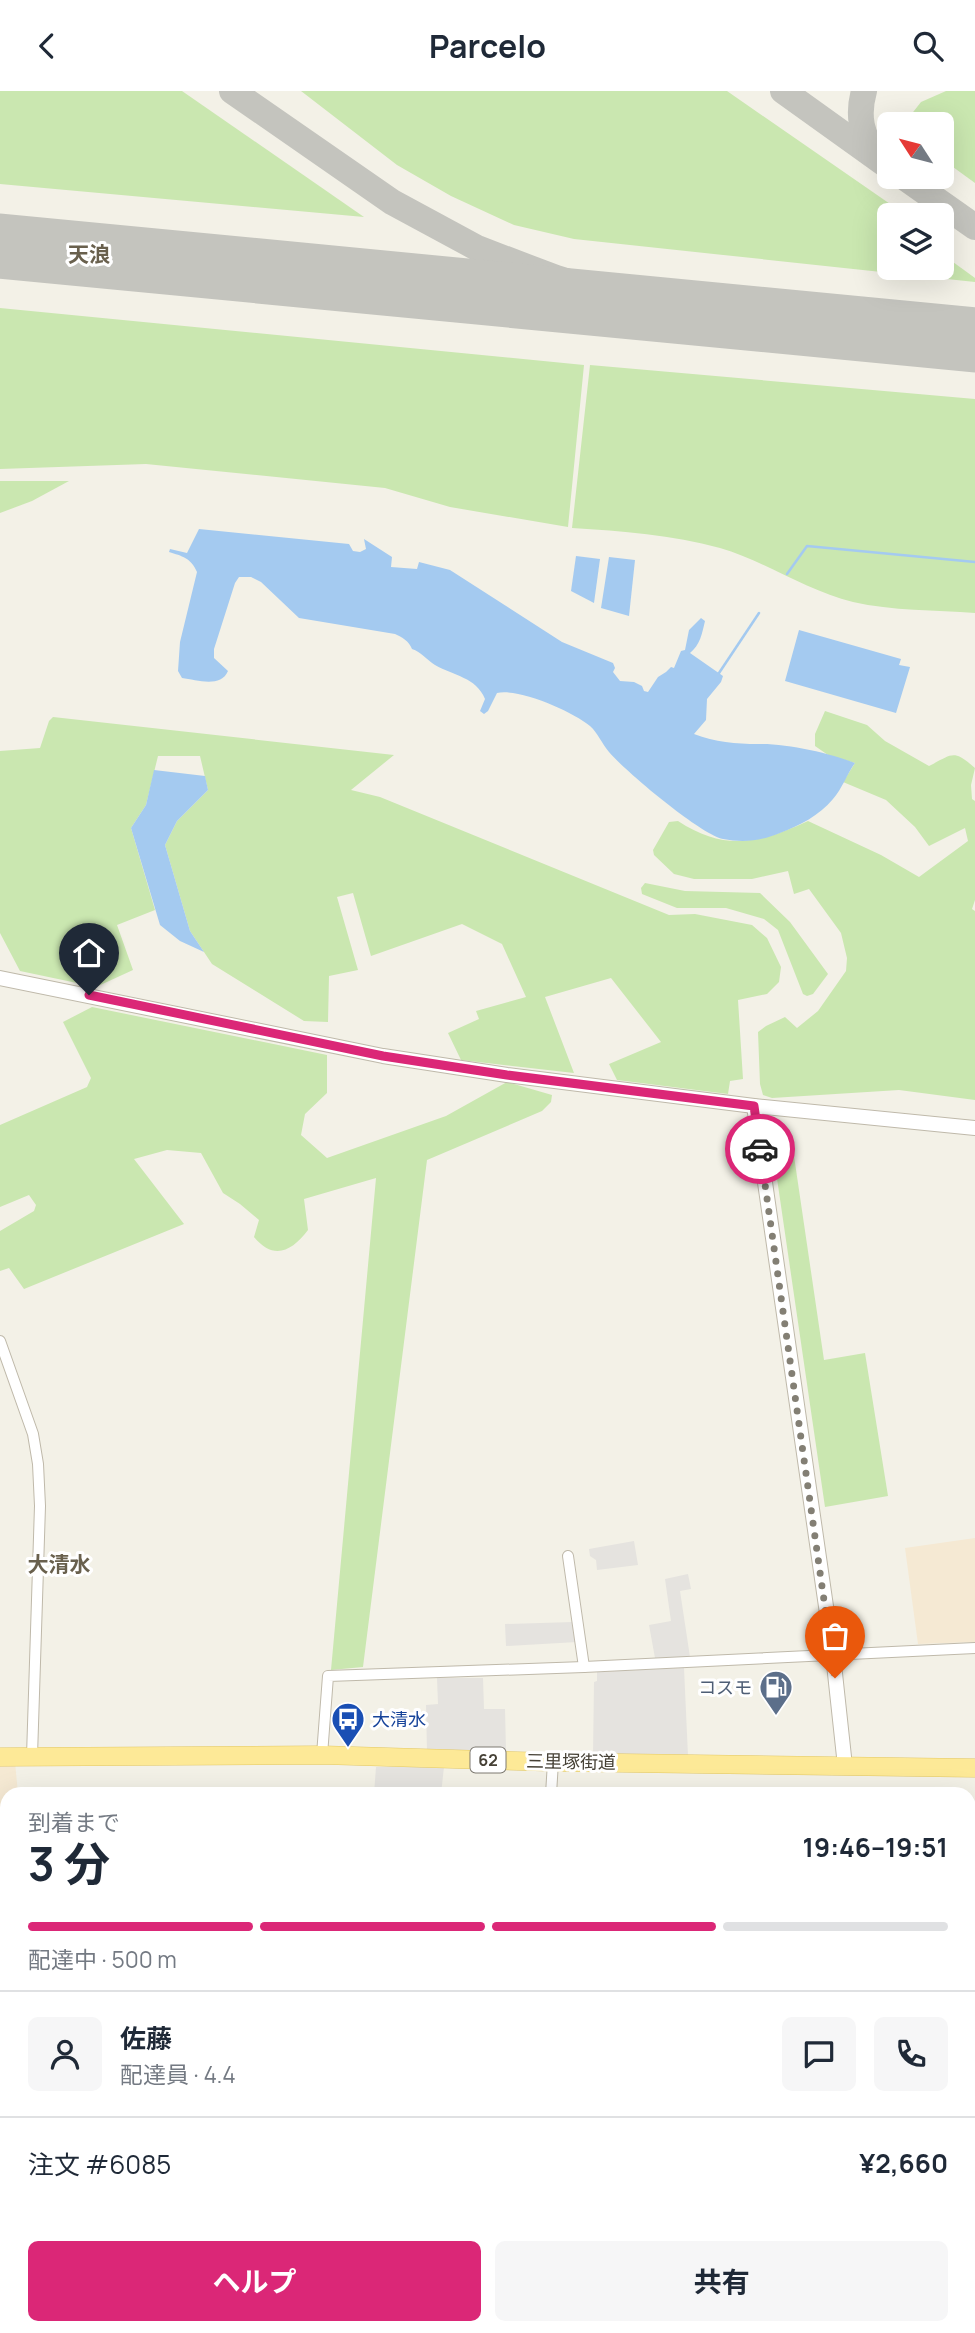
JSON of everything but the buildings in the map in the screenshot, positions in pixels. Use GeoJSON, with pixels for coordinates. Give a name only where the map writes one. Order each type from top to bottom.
{"type":"FeatureCollection","features":[{"type":"Feature","properties":{"kind":"main road","name":"三里塚街道"},"geometry":{"type":"LineString","coordinates":[[0,1757],[322,1755],[975,1769]]}},
{"type":"Feature","properties":{"kind":"street"},"geometry":{"type":"LineString","coordinates":[[0,978],[383,1056],[507,1075],[754,1106],[975,1128]]}},
{"type":"Feature","properties":{"kind":"street"},"geometry":{"type":"LineString","coordinates":[[754,1106],[833,1655],[845,1766]]}},
{"type":"Feature","properties":{"kind":"street"},"geometry":{"type":"LineString","coordinates":[[0,1341],[33,1434],[38,1464],[39,1519],[32,1756]]}},
{"type":"Feature","properties":{"kind":"street"},"geometry":{"type":"LineString","coordinates":[[568,1556],[584,1667]]}},
{"type":"Feature","properties":{"kind":"street"},"geometry":{"type":"LineString","coordinates":[[322,1755],[328,1676],[975,1648]]}},
{"type":"Feature","properties":{"kind":"street"},"geometry":{"type":"LineString","coordinates":[[551,1787],[553,1762]]}},
{"type":"Feature","properties":{"kind":"shaded area"},"geometry":{"type":"Polygon","coordinates":[[[975,1538],[975,1642],[918,1644],[905,1548],[975,1538]]]}},
{"type":"Feature","properties":{"kind":"shaded area"},"geometry":{"type":"Polygon","coordinates":[[[634,1541],[638,1565],[597,1570],[596,1560],[590,1556],[589,1549],[634,1541]]]}},
{"type":"Feature","properties":{"kind":"shaded area"},"geometry":{"type":"Polygon","coordinates":[[[688,1574],[691,1589],[680,1591],[690,1657],[655,1658],[649,1625],[671,1621],[665,1579],[688,1574]]]}},
{"type":"Feature","properties":{"kind":"shaded area"},"geometry":{"type":"Polygon","coordinates":[[[573,1622],[577,1642],[506,1646],[505,1624],[573,1622]]]}},
{"type":"Feature","properties":{"kind":"shaded area"},"geometry":{"type":"Polygon","coordinates":[[[684,1668],[688,1756],[593,1755],[594,1682],[597,1681],[597,1672],[684,1668]]]}},
{"type":"Feature","properties":{"kind":"shaded area"},"geometry":{"type":"Polygon","coordinates":[[[437,1678],[483,1678],[484,1709],[505,1709],[506,1751],[427,1752],[426,1705],[438,1704],[437,1678]]]}},
{"type":"Feature","properties":{"kind":"shaded area"},"geometry":{"type":"Polygon","coordinates":[[[0,1762],[15,1762],[17,1787],[0,1787],[0,1762]]]}},
{"type":"Feature","properties":{"kind":"shaded area"},"geometry":{"type":"Polygon","coordinates":[[[376,1767],[444,1767],[442,1787],[375,1787],[376,1767]]]}},
{"type":"Feature","properties":{"kind":"green space"},"geometry":{"type":"Polygon","coordinates":[[[0,91],[182,91],[364,217],[0,184],[0,91]]]}},
{"type":"Feature","properties":{"kind":"green space"},"geometry":{"type":"Polygon","coordinates":[[[301,91],[727,91],[889,203],[877,203],[877,271],[574,239],[514,225],[451,196],[397,165],[301,91]]]}},
{"type":"Feature","properties":{"kind":"green space"},"geometry":{"type":"Polygon","coordinates":[[[946,91],[975,91],[975,183],[954,168],[954,112],[913,112],[921,102],[946,91]]]}},
{"type":"Feature","properties":{"kind":"green space"},"geometry":{"type":"Polygon","coordinates":[[[954,263],[975,278],[975,282],[954,280],[954,263]]]}},
{"type":"Feature","properties":{"kind":"green space"},"geometry":{"type":"Polygon","coordinates":[[[0,308],[584,365],[568,527],[450,507],[385,488],[146,464],[0,469],[0,308]]]}},
{"type":"Feature","properties":{"kind":"green space"},"geometry":{"type":"Polygon","coordinates":[[[590,365],[975,399],[975,613],[898,609],[853,602],[819,591],[753,560],[720,548],[628,532],[572,528],[590,365]]]}},
{"type":"Feature","properties":{"kind":"green space"},"geometry":{"type":"Polygon","coordinates":[[[0,481],[69,481],[32,501],[0,513],[0,481]]]}},
{"type":"Feature","properties":{"kind":"green space"},"geometry":{"type":"Polygon","coordinates":[[[825,711],[867,725],[885,741],[929,766],[953,755],[975,768],[971,785],[972,799],[975,801],[975,900],[972,909],[975,911],[975,1100],[899,1090],[772,1098],[763,1095],[760,1084],[758,1032],[785,1017],[797,1028],[818,1011],[846,971],[847,958],[841,933],[809,889],[794,894],[788,871],[752,879],[694,879],[674,874],[654,855],[653,850],[669,822],[678,821],[711,837],[743,841],[774,835],[808,821],[881,855],[919,877],[968,841],[965,828],[929,846],[915,827],[886,800],[843,782],[855,763],[828,755],[815,746],[815,734],[825,711]]]}},
{"type":"Feature","properties":{"kind":"green space"},"geometry":{"type":"Polygon","coordinates":[[[53,717],[394,755],[351,790],[380,797],[669,915],[695,914],[752,925],[767,938],[781,967],[779,982],[767,994],[738,1000],[743,1079],[730,1081],[728,1094],[617,1080],[609,1064],[661,1042],[611,978],[545,997],[574,1073],[461,1060],[448,1033],[479,1019],[476,1011],[526,997],[502,944],[462,924],[371,956],[353,893],[337,897],[358,970],[329,976],[328,1022],[304,1021],[212,964],[190,931],[165,845],[177,821],[208,790],[200,756],[158,756],[146,805],[131,828],[155,910],[117,925],[133,970],[96,987],[20,971],[0,933],[0,751],[40,748],[49,721],[53,717]]]}},
{"type":"Feature","properties":{"kind":"green space"},"geometry":{"type":"Polygon","coordinates":[[[645,883],[685,891],[760,893],[790,922],[828,974],[813,994],[807,996],[803,994],[778,930],[764,919],[726,908],[677,908],[642,894],[641,888],[645,883]]]}},
{"type":"Feature","properties":{"kind":"green space"},"geometry":{"type":"Polygon","coordinates":[[[92,1007],[327,1055],[327,1093],[305,1114],[301,1135],[327,1158],[446,1116],[507,1082],[552,1095],[551,1102],[542,1111],[427,1160],[363,1667],[331,1670],[376,1178],[304,1199],[308,1230],[289,1248],[276,1251],[261,1244],[254,1237],[259,1220],[223,1193],[201,1153],[167,1150],[134,1159],[184,1224],[24,1289],[9,1268],[0,1271],[0,1231],[34,1211],[36,1205],[29,1195],[0,1207],[0,1125],[87,1087],[91,1078],[63,1022],[92,1007]]]}},
{"type":"Feature","properties":{"kind":"green space"},"geometry":{"type":"Polygon","coordinates":[[[794,1156],[824,1360],[865,1353],[888,1496],[825,1507],[774,1158],[794,1156]]]}},
{"type":"Feature","properties":{"kind":"water"},"geometry":{"type":"Polygon","coordinates":[[[199,529],[349,544],[353,551],[360,552],[366,549],[364,539],[392,557],[391,567],[417,569],[419,562],[450,570],[562,642],[613,663],[613,672],[620,681],[634,682],[648,692],[658,677],[671,667],[674,668],[681,651],[685,650],[689,630],[701,618],[705,621],[702,635],[690,653],[723,676],[707,699],[706,720],[694,734],[726,742],[794,747],[855,763],[833,799],[809,819],[766,838],[752,841],[723,839],[698,826],[646,787],[609,752],[590,726],[582,720],[545,702],[507,692],[497,693],[484,714],[480,711],[485,699],[476,686],[435,665],[412,649],[400,636],[299,618],[261,582],[251,577],[239,577],[235,583],[214,649],[214,658],[228,671],[225,676],[220,680],[208,682],[182,678],[178,671],[180,642],[197,572],[182,556],[169,552],[170,549],[187,553],[199,529]]]}},
{"type":"Feature","properties":{"kind":"water"},"geometry":{"type":"Polygon","coordinates":[[[576,556],[600,559],[594,603],[571,591],[576,556]]]}},
{"type":"Feature","properties":{"kind":"water"},"geometry":{"type":"Polygon","coordinates":[[[609,557],[635,560],[629,616],[601,608],[609,557]]]}},
{"type":"Feature","properties":{"kind":"water"},"geometry":{"type":"Polygon","coordinates":[[[799,630],[901,659],[899,665],[910,667],[896,713],[785,681],[799,630]]]}},
{"type":"Feature","properties":{"kind":"water"},"geometry":{"type":"Polygon","coordinates":[[[154,770],[205,776],[208,790],[177,821],[165,845],[190,931],[204,952],[180,941],[160,925],[131,828],[146,805],[154,770]]]}},
{"type":"Feature","properties":{"kind":"waterway"},"geometry":{"type":"LineString","coordinates":[[787,574],[807,546],[975,562]]}},
{"type":"Feature","properties":{"kind":"waterway"},"geometry":{"type":"LineString","coordinates":[[719,673],[759,613]]}},
{"type":"Feature","properties":{"kind":"taxiway"},"geometry":{"type":"LineString","coordinates":[[232,91],[392,202],[477,248],[556,278],[651,308]]}},
{"type":"Feature","properties":{"kind":"taxiway"},"geometry":{"type":"LineString","coordinates":[[783,91],[877,158]]}},
{"type":"Feature","properties":{"kind":"taxiway"},"geometry":{"type":"LineString","coordinates":[[864,91],[862,125],[867,141],[877,156]]}},
{"type":"Feature","properties":{"kind":"taxiway"},"geometry":{"type":"LineString","coordinates":[[921,189],[975,227]]}},
{"type":"Feature","properties":{"kind":"runway"},"geometry":{"type":"LineString","coordinates":[[0,246],[975,340]]}},
{"type":"Feature","properties":{"kind":"way so far"},"geometry":{"type":"LineString","coordinates":[[760,1149],[835,1678]]}},
{"type":"Feature","properties":{"kind":"place","name":"コスモ"},"geometry":{"type":"Point","coordinates":[776,1717]}},
{"type":"Feature","properties":{"kind":"place","name":"大清水"},"geometry":{"type":"Point","coordinates":[348,1749]}},
{"type":"Feature","properties":{"kind":"district","name":"天浪"},"geometry":{"type":"Point","coordinates":[89,254]}},
{"type":"Feature","properties":{"kind":"district","name":"大清水"},"geometry":{"type":"Point","coordinates":[59,1564]}},
{"type":"Feature","properties":{"kind":"route"},"geometry":{"type":"LineString","coordinates":[[89,995],[383,1056],[507,1075],[754,1106],[760,1149]]}}]}
